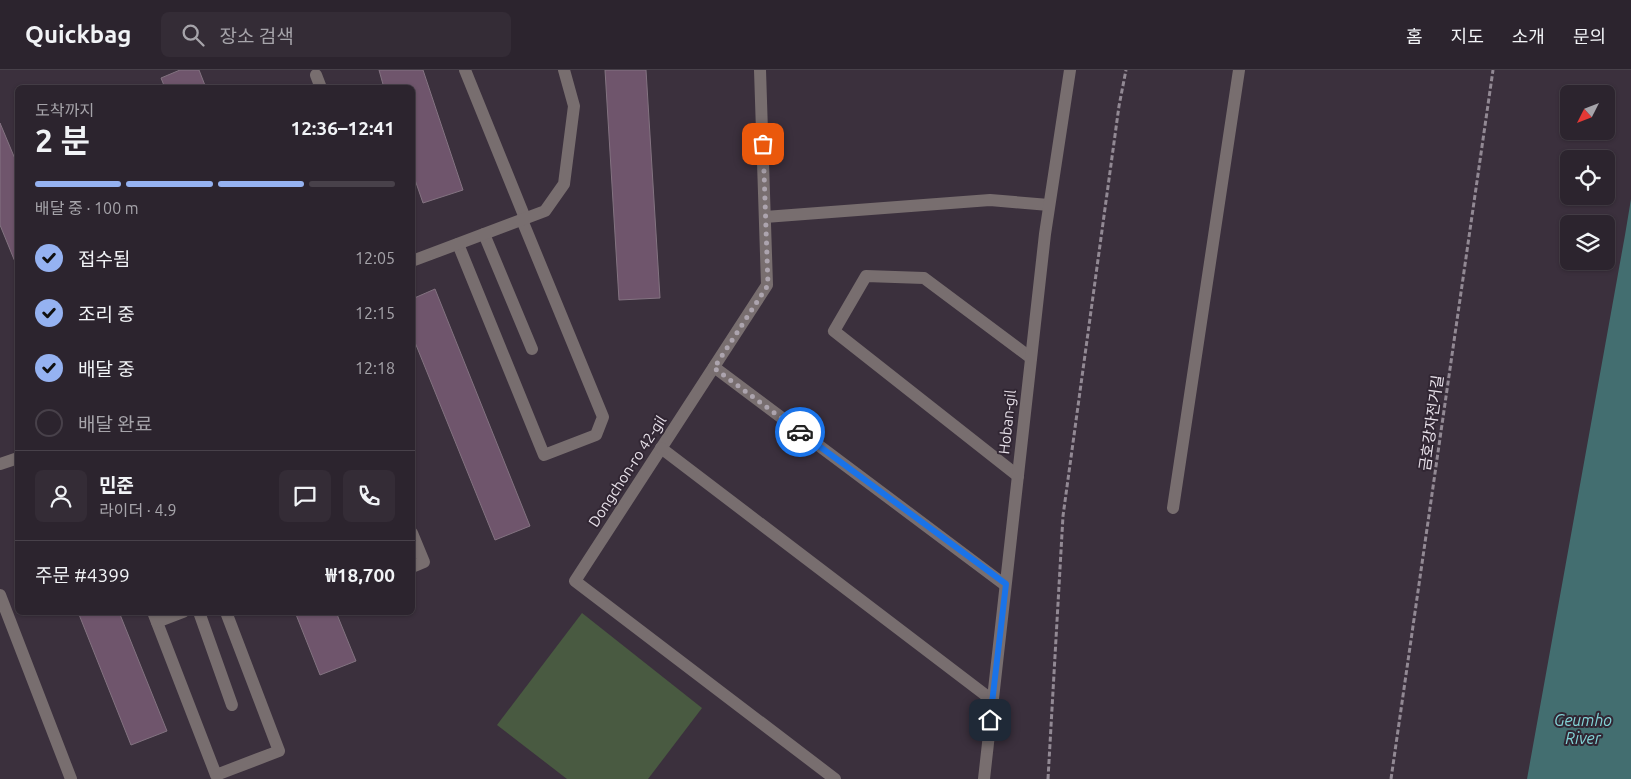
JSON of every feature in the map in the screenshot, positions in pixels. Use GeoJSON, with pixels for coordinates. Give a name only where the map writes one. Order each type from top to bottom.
{"type":"FeatureCollection","features":[{"type":"Feature","properties":{"kind":"street"},"geometry":{"type":"LineString","coordinates":[[458,244],[544,456],[596,435],[603,417],[465,70]]}},
{"type":"Feature","properties":{"kind":"street"},"geometry":{"type":"LineString","coordinates":[[415,260],[545,211],[564,184],[574,106],[564,70]]}},
{"type":"Feature","properties":{"kind":"street","name":"Dongchon-ro 42-gil"},"geometry":{"type":"LineString","coordinates":[[760,70],[768,285],[575,582],[835,779]]}},
{"type":"Feature","properties":{"kind":"street","name":"Hoban-gil"},"geometry":{"type":"LineString","coordinates":[[984,779],[1049,205],[1070,70]]}},
{"type":"Feature","properties":{"kind":"street"},"geometry":{"type":"LineString","coordinates":[[1173,508],[1239,70]]}},
{"type":"Feature","properties":{"kind":"street"},"geometry":{"type":"LineString","coordinates":[[316,75],[320,85]]}},
{"type":"Feature","properties":{"kind":"street"},"geometry":{"type":"LineString","coordinates":[[766,218],[990,200],[1049,205]]}},
{"type":"Feature","properties":{"kind":"street"},"geometry":{"type":"LineString","coordinates":[[484,234],[532,350]]}},
{"type":"Feature","properties":{"kind":"street"},"geometry":{"type":"LineString","coordinates":[[1018,476],[834,331],[866,276],[924,278],[1031,358]]}},
{"type":"Feature","properties":{"kind":"street"},"geometry":{"type":"LineString","coordinates":[[714,368],[1006,584]]}},
{"type":"Feature","properties":{"kind":"street"},"geometry":{"type":"LineString","coordinates":[[661,448],[992,700]]}},
{"type":"Feature","properties":{"kind":"street"},"geometry":{"type":"LineString","coordinates":[[0,464],[15,459]]}},
{"type":"Feature","properties":{"kind":"street"},"geometry":{"type":"LineString","coordinates":[[415,540],[424,562],[415,566]]}},
{"type":"Feature","properties":{"kind":"street"},"geometry":{"type":"LineString","coordinates":[[0,595],[71,779]]}},
{"type":"Feature","properties":{"kind":"street"},"geometry":{"type":"LineString","coordinates":[[200,615],[232,705]]}},
{"type":"Feature","properties":{"kind":"street"},"geometry":{"type":"LineString","coordinates":[[155,617],[216,775],[279,751],[227,615]]}},
{"type":"Feature","properties":{"kind":"path"},"geometry":{"type":"LineString","coordinates":[[1048,779],[1063,516],[1119,106],[1126,70]]}},
{"type":"Feature","properties":{"kind":"path","name":"금호강자전거길"},"geometry":{"type":"LineString","coordinates":[[1392,779],[1492,70]]}},
{"type":"Feature","properties":{"kind":"shaded area"},"geometry":{"type":"Polygon","coordinates":[[[582,613],[702,708],[648,779],[567,779],[497,725],[582,613]]]}},
{"type":"Feature","properties":{"kind":"water","name":"Geumho River"},"geometry":{"type":"Polygon","coordinates":[[[1631,199],[1631,779],[1527,779],[1625,235],[1631,199]]]}},
{"type":"Feature","properties":{"kind":"building"},"geometry":{"type":"Polygon","coordinates":[[[180,70],[199,70],[205,85],[164,85],[161,78],[180,70]]]}},
{"type":"Feature","properties":{"kind":"building"},"geometry":{"type":"Polygon","coordinates":[[[379,70],[423,70],[463,190],[423,203],[415,180],[415,85],[383,85],[379,70]]]}},
{"type":"Feature","properties":{"kind":"building"},"geometry":{"type":"Polygon","coordinates":[[[605,70],[646,70],[660,298],[619,300],[605,70]]]}},
{"type":"Feature","properties":{"kind":"building"},"geometry":{"type":"Polygon","coordinates":[[[0,123],[15,159],[15,262],[0,225],[0,123]]]}},
{"type":"Feature","properties":{"kind":"building"},"geometry":{"type":"Polygon","coordinates":[[[435,289],[530,526],[495,540],[415,342],[415,298],[435,289]]]}},
{"type":"Feature","properties":{"kind":"building"},"geometry":{"type":"Polygon","coordinates":[[[79,615],[120,615],[167,731],[131,745],[79,615]]]}},
{"type":"Feature","properties":{"kind":"building"},"geometry":{"type":"Polygon","coordinates":[[[296,615],[337,615],[356,661],[320,675],[296,615]]]}},
{"type":"Feature","properties":{"kind":"way so far"},"geometry":{"type":"LineString","coordinates":[[763,144],[768,285],[714,368],[800,432]]}},
{"type":"Feature","properties":{"kind":"route"},"geometry":{"type":"LineString","coordinates":[[800,432],[1006,584],[990,720]]}}]}
